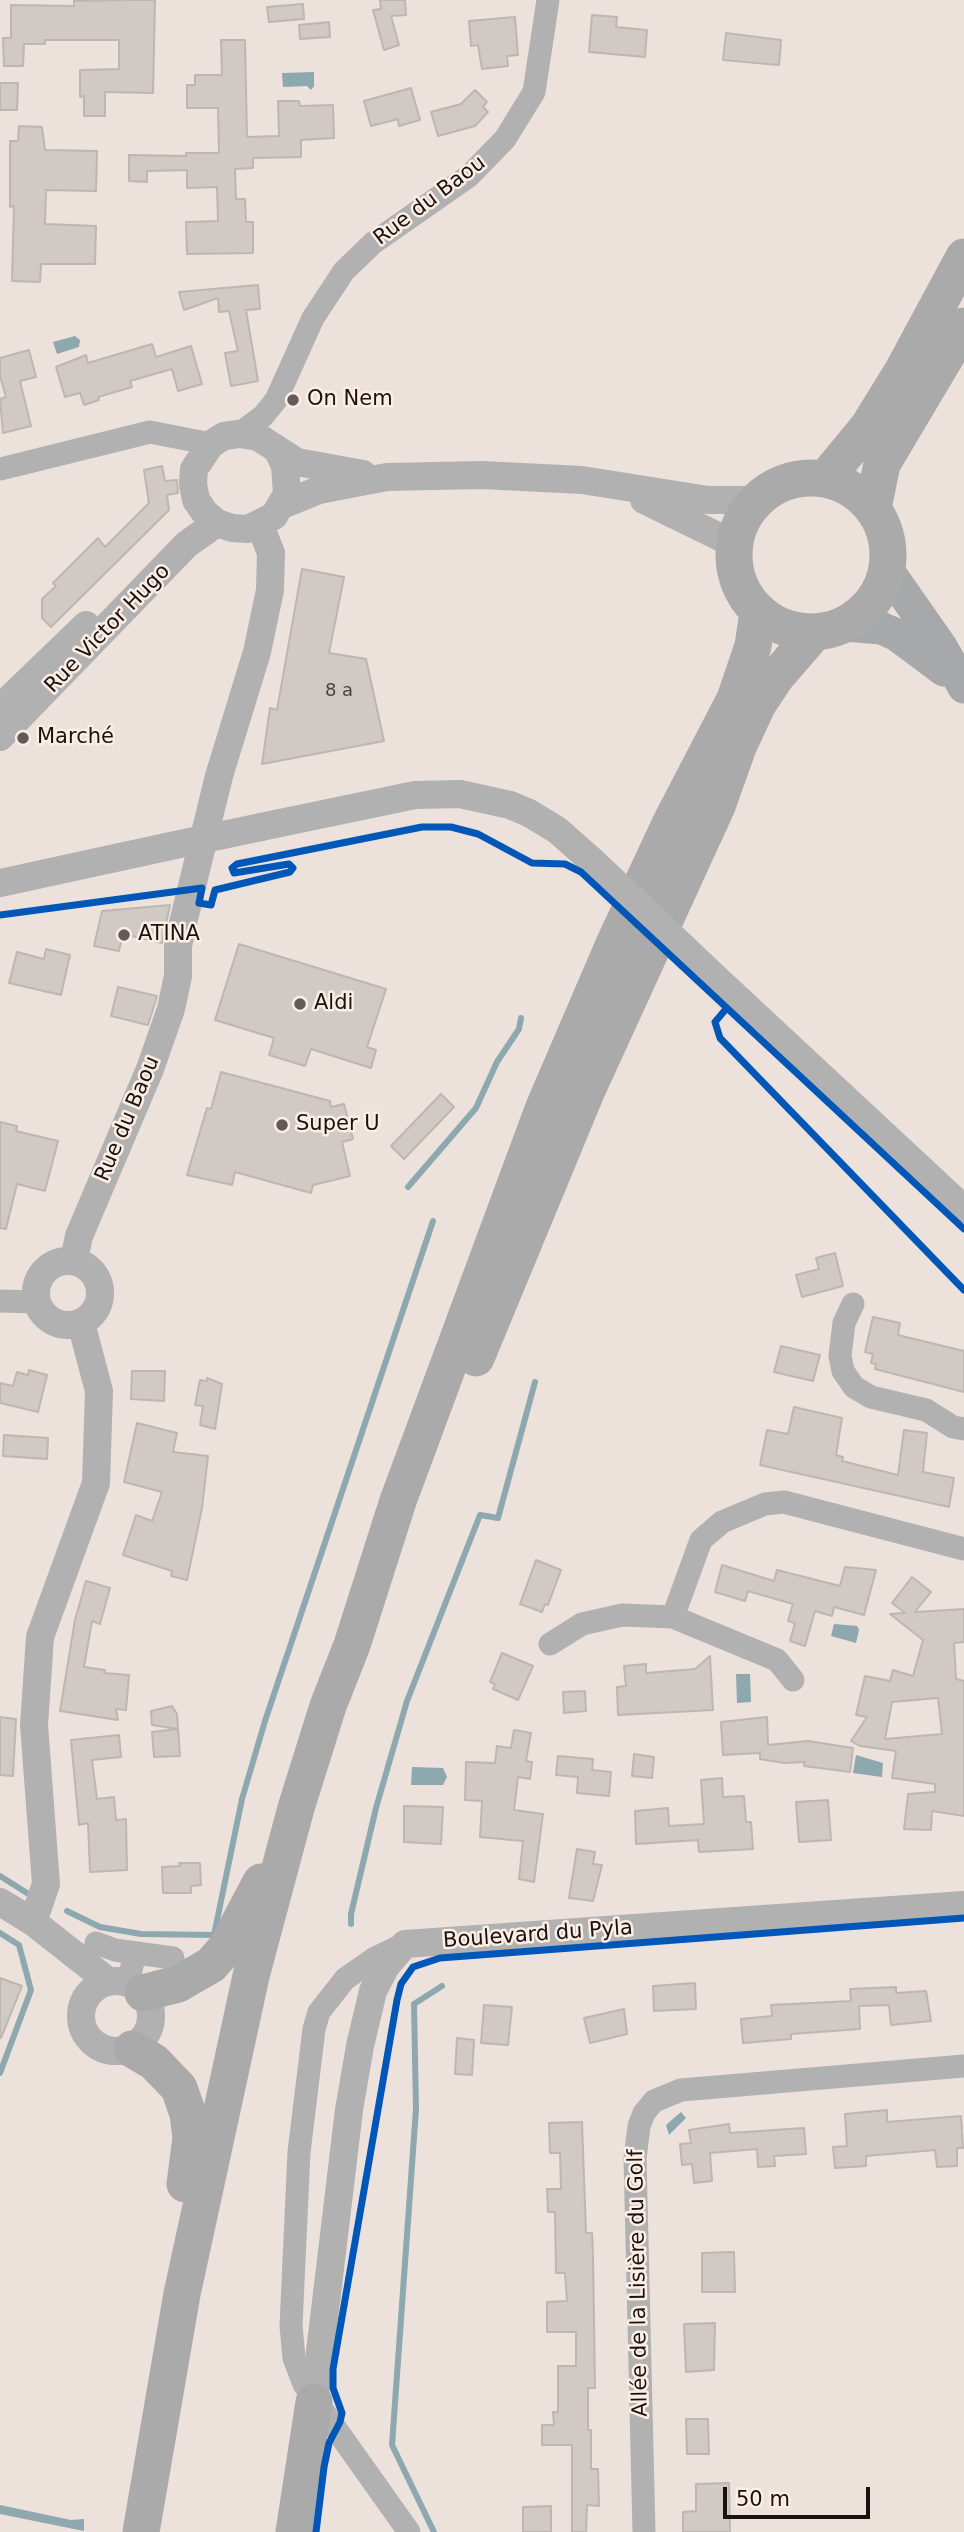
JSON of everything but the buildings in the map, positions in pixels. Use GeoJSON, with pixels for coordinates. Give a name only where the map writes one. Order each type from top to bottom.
{"type":"FeatureCollection","features":[{"type":"Feature","properties":{"kind":"main road"},"geometry":{"type":"LineString","coordinates":[[825,479],[875,416],[964,257]]}},
{"type":"Feature","properties":{"kind":"main road"},"geometry":{"type":"LineString","coordinates":[[873,508],[882,464],[964,326]]}},
{"type":"Feature","properties":{"kind":"main road"},"geometry":{"type":"LineString","coordinates":[[352,1645],[377,1598],[587,1090],[717,806],[738,747],[776,677],[829,629],[864,612],[879,593],[888,570],[889,549],[884,527],[873,508],[844,484],[825,479],[800,478],[776,485],[756,500],[741,520],[734,544],[734,569],[743,593],[758,612],[775,624],[794,631],[829,629],[881,628],[897,635],[963,685]]}},
{"type":"Feature","properties":{"kind":"main road"},"geometry":{"type":"LineString","coordinates":[[888,570],[941,646],[963,685]]}},
{"type":"Feature","properties":{"kind":"main road"},"geometry":{"type":"LineString","coordinates":[[159,2415],[231,2064],[293,1819],[328,1706],[352,1645],[397,1501],[544,1107],[614,944],[671,822],[735,699],[753,646],[758,612]]}},
{"type":"Feature","properties":{"kind":"main road"},"geometry":{"type":"LineString","coordinates":[[126,1986],[177,1984],[211,1965],[226,1948],[293,1819]]}},
{"type":"Feature","properties":{"kind":"main road"},"geometry":{"type":"LineString","coordinates":[[132,2049],[154,2062],[179,2088],[188,2114],[191,2138],[159,2415],[141,2532]]}},
{"type":"Feature","properties":{"kind":"main road"},"geometry":{"type":"LineString","coordinates":[[294,2532],[314,2402]]}},
{"type":"Feature","properties":{"kind":"street","name":"Rue du Baou"},"geometry":{"type":"LineString","coordinates":[[239,434],[263,416],[281,390],[313,318],[344,271],[373,243],[429,206],[477,169],[505,139],[528,106],[540,69],[548,0]]}},
{"type":"Feature","properties":{"kind":"street","name":"Rue du Baou"},"geometry":{"type":"LineString","coordinates":[[277,451],[281,390]]}},
{"type":"Feature","properties":{"kind":"street"},"geometry":{"type":"LineString","coordinates":[[0,468],[134,439],[146,433],[160,432],[211,444]]}},
{"type":"Feature","properties":{"kind":"street"},"geometry":{"type":"LineString","coordinates":[[277,451],[285,466],[287,494],[274,516],[260,525],[232,528],[217,523],[196,500],[194,469],[211,444],[224,436],[239,434],[258,437],[277,451],[320,468],[387,477],[482,475],[582,480],[708,500],[756,500]]}},
{"type":"Feature","properties":{"kind":"street"},"geometry":{"type":"LineString","coordinates":[[134,439],[165,444],[194,469]]}},
{"type":"Feature","properties":{"kind":"street"},"geometry":{"type":"LineString","coordinates":[[282,505],[319,490],[387,477]]}},
{"type":"Feature","properties":{"kind":"street"},"geometry":{"type":"LineString","coordinates":[[582,480],[659,505],[734,544]]}},
{"type":"Feature","properties":{"kind":"street","name":"Rue Victor Hugo"},"geometry":{"type":"LineString","coordinates":[[0,708],[148,565],[171,540],[196,500]]}},
{"type":"Feature","properties":{"kind":"street","name":"Rue Victor Hugo"},"geometry":{"type":"LineString","coordinates":[[0,737],[159,577],[187,544],[217,523]]}},
{"type":"Feature","properties":{"kind":"street","name":"Rue du Baou"},"geometry":{"type":"LineString","coordinates":[[74,1261],[79,1236],[162,1038],[178,976],[178,946],[219,776],[257,652],[272,570],[271,552],[260,525]]}},
{"type":"Feature","properties":{"kind":"street"},"geometry":{"type":"LineString","coordinates":[[0,883],[415,794],[460,794],[510,805],[557,830],[591,860],[964,1209]]}},
{"type":"Feature","properties":{"kind":"street"},"geometry":{"type":"LineString","coordinates":[[74,1261],[91,1271],[100,1289],[96,1309],[81,1323],[59,1325],[41,1312],[35,1291],[44,1271],[52,1265],[74,1261]]}},
{"type":"Feature","properties":{"kind":"street"},"geometry":{"type":"LineString","coordinates":[[0,1301],[36,1302]]}},
{"type":"Feature","properties":{"kind":"street"},"geometry":{"type":"LineString","coordinates":[[853,1304],[844,1323],[840,1356],[843,1371],[854,1387],[870,1397],[926,1409],[953,1427],[964,1429]]}},
{"type":"Feature","properties":{"kind":"street"},"geometry":{"type":"LineString","coordinates":[[33,1922],[46,1884],[34,1725],[40,1637],[96,1483],[99,1391],[81,1323]]}},
{"type":"Feature","properties":{"kind":"street"},"geometry":{"type":"LineString","coordinates":[[673,1617],[701,1540],[722,1522],[765,1504],[784,1503],[964,1549]]}},
{"type":"Feature","properties":{"kind":"street"},"geometry":{"type":"LineString","coordinates":[[550,1644],[582,1624],[622,1615],[673,1617],[777,1660],[793,1680]]}},
{"type":"Feature","properties":{"kind":"street"},"geometry":{"type":"LineString","coordinates":[[0,1902],[86,1949],[150,2008],[151,2024],[144,2038],[132,2049],[112,2052],[94,2045],[83,2030],[80,2019],[85,1998],[86,1949]]}},
{"type":"Feature","properties":{"kind":"street","name":"Boulevard du Pyla"},"geometry":{"type":"LineString","coordinates":[[405,1944],[964,1905]]}},
{"type":"Feature","properties":{"kind":"street"},"geometry":{"type":"LineString","coordinates":[[314,2402],[349,2110],[360,2046],[373,1991],[386,1966],[405,1944]]}},
{"type":"Feature","properties":{"kind":"street"},"geometry":{"type":"LineString","coordinates":[[405,1944],[374,1958],[345,1979],[319,2012],[312,2038],[299,2152],[291,2326],[294,2358],[314,2402],[408,2532]]}},
{"type":"Feature","properties":{"kind":"street"},"geometry":{"type":"LineString","coordinates":[[86,1949],[173,1958]]}},
{"type":"Feature","properties":{"kind":"street"},"geometry":{"type":"LineString","coordinates":[[126,1986],[135,1953]]}},
{"type":"Feature","properties":{"kind":"street"},"geometry":{"type":"LineString","coordinates":[[85,1998],[95,1987],[126,1986]]}},
{"type":"Feature","properties":{"kind":"street","name":"Allée de la Lisière du Golf"},"geometry":{"type":"LineString","coordinates":[[644,2532],[635,2158],[639,2126],[644,2113],[654,2101],[681,2090],[964,2066]]}},
{"type":"Feature","properties":{"kind":"water"},"geometry":{"type":"Polygon","coordinates":[[[314,72],[314,86],[311,90],[307,86],[283,87],[282,73],[314,72]]]}},
{"type":"Feature","properties":{"kind":"water"},"geometry":{"type":"Polygon","coordinates":[[[75,336],[80,340],[79,347],[57,354],[53,342],[75,336]]]}},
{"type":"Feature","properties":{"kind":"water"},"geometry":{"type":"Polygon","coordinates":[[[834,1624],[857,1626],[859,1630],[856,1643],[831,1636],[834,1624]]]}},
{"type":"Feature","properties":{"kind":"water"},"geometry":{"type":"Polygon","coordinates":[[[736,1674],[750,1674],[751,1702],[737,1703],[736,1674]]]}},
{"type":"Feature","properties":{"kind":"water"},"geometry":{"type":"Polygon","coordinates":[[[856,1755],[883,1763],[882,1777],[853,1773],[856,1755]]]}},
{"type":"Feature","properties":{"kind":"water"},"geometry":{"type":"Polygon","coordinates":[[[412,1767],[443,1768],[447,1777],[443,1785],[411,1785],[412,1767]]]}},
{"type":"Feature","properties":{"kind":"water"},"geometry":{"type":"Polygon","coordinates":[[[681,2112],[686,2118],[669,2135],[666,2125],[681,2112]]]}},
{"type":"Feature","properties":{"kind":"water"},"geometry":{"type":"Polygon","coordinates":[[[0,2505],[71,2520],[84,2519],[84,2531],[0,2514],[0,2505]]]}},
{"type":"Feature","properties":{"kind":"waterway"},"geometry":{"type":"LineString","coordinates":[[408,1187],[476,1108],[497,1062],[519,1029],[521,1018]]}},
{"type":"Feature","properties":{"kind":"waterway"},"geometry":{"type":"LineString","coordinates":[[67,1911],[100,1927],[141,1934],[214,1935],[242,1799],[265,1721],[433,1221]]}},
{"type":"Feature","properties":{"kind":"waterway"},"geometry":{"type":"LineString","coordinates":[[351,1924],[351,1914],[376,1808],[407,1701],[480,1515],[498,1518],[535,1382]]}},
{"type":"Feature","properties":{"kind":"waterway"},"geometry":{"type":"LineString","coordinates":[[0,1876],[27,1893]]}},
{"type":"Feature","properties":{"kind":"waterway"},"geometry":{"type":"LineString","coordinates":[[0,1933],[19,1945],[31,1990],[0,2073]]}},
{"type":"Feature","properties":{"kind":"waterway"},"geometry":{"type":"LineString","coordinates":[[434,2532],[392,2445],[416,2109],[414,2004],[442,1986]]}},
{"type":"Feature","properties":{"kind":"cycle path"},"geometry":{"type":"LineString","coordinates":[[0,915],[202,888],[199,903],[211,905],[215,890],[290,872],[293,868],[289,864],[234,873],[232,868],[237,864],[422,827],[451,827],[478,834],[532,863],[565,864],[581,872],[964,1229]]}},
{"type":"Feature","properties":{"kind":"cycle path"},"geometry":{"type":"LineString","coordinates":[[726,1009],[715,1022],[720,1038],[964,1290]]}},
{"type":"Feature","properties":{"kind":"cycle path"},"geometry":{"type":"LineString","coordinates":[[316,2532],[329,2443],[342,2413],[333,2388],[333,2369],[397,2000],[401,1984],[413,1967],[440,1958],[964,1918]]}},
{"type":"Feature","properties":{"kind":"place","name":"On Nem"},"geometry":{"type":"Point","coordinates":[293,400]}},
{"type":"Feature","properties":{"kind":"place","name":"Marché"},"geometry":{"type":"Point","coordinates":[23,738]}},
{"type":"Feature","properties":{"kind":"place","name":"ATINA"},"geometry":{"type":"Point","coordinates":[124,935]}},
{"type":"Feature","properties":{"kind":"place","name":"Aldi"},"geometry":{"type":"Point","coordinates":[300,1004]}},
{"type":"Feature","properties":{"kind":"place","name":"Super U"},"geometry":{"type":"Point","coordinates":[282,1125]}}]}
